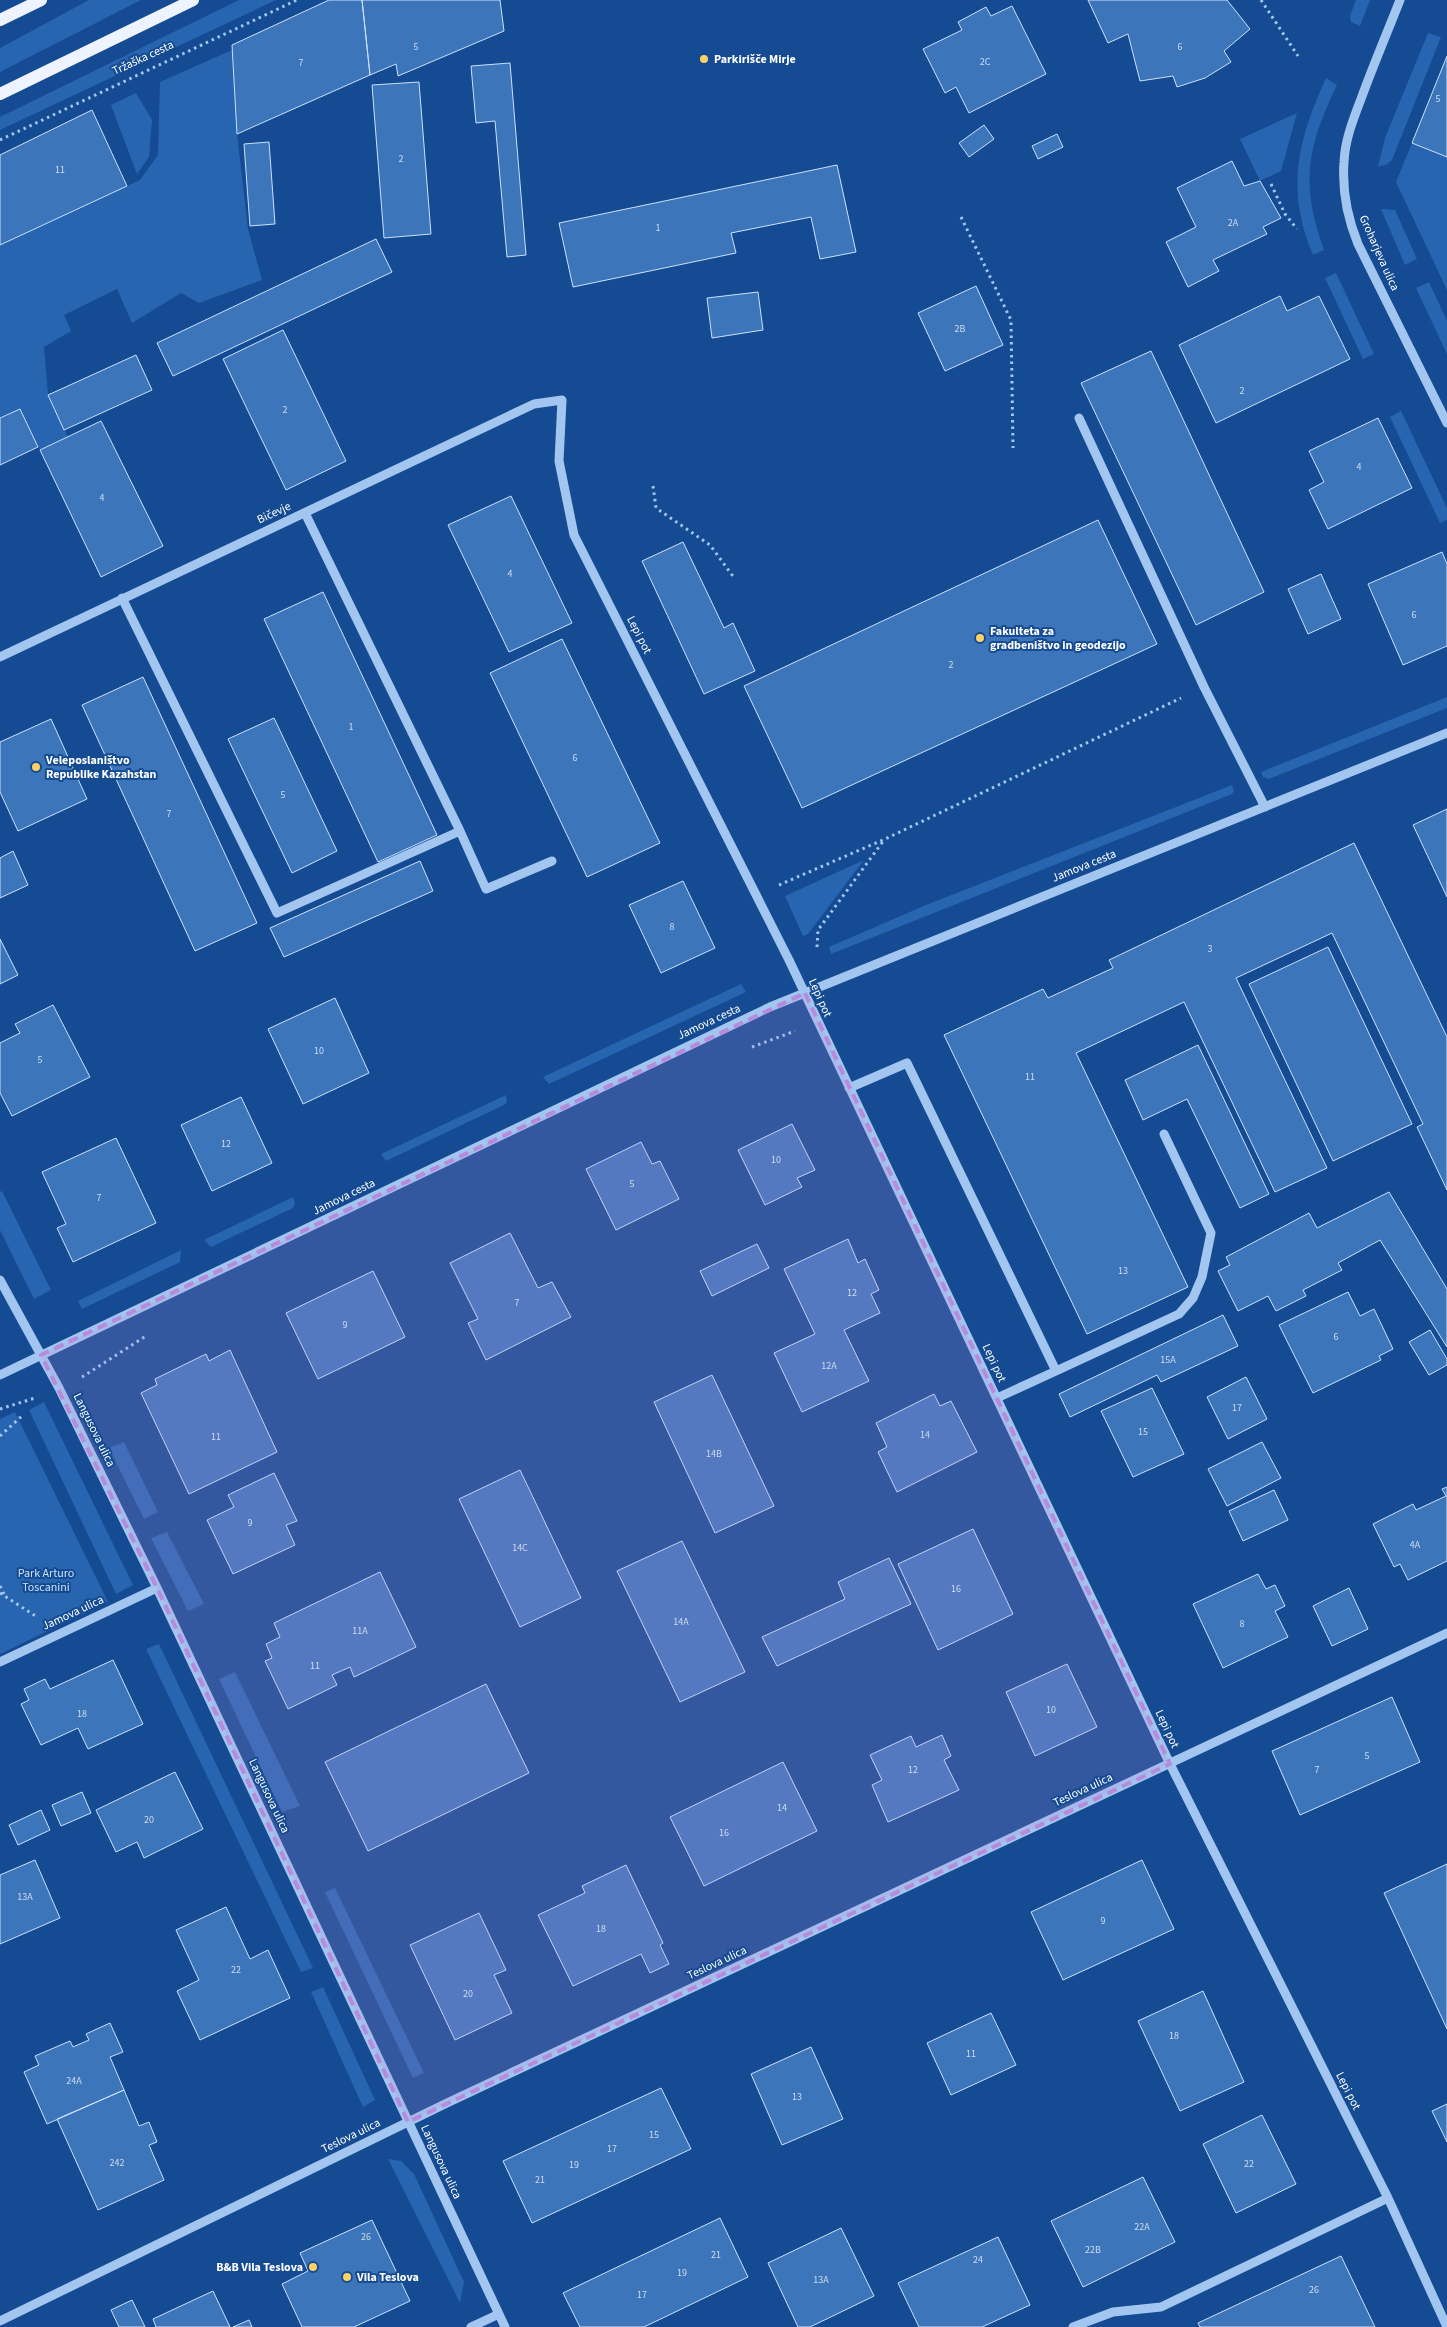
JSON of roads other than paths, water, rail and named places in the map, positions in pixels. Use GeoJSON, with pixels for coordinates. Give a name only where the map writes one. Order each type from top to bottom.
{"type":"FeatureCollection","features":[{"type":"Feature","properties":{"kind":"main road"},"geometry":{"type":"LineString","coordinates":[[0,20],[41,0]]}},
{"type":"Feature","properties":{"kind":"main road"},"geometry":{"type":"LineString","coordinates":[[0,94],[193,0]]}},
{"type":"Feature","properties":{"kind":"street","name":"Groharjeva ulica"},"geometry":{"type":"LineString","coordinates":[[1400,0],[1374,63],[1346,142],[1344,196],[1348,216],[1358,244],[1447,423]]}},
{"type":"Feature","properties":{"kind":"street","name":"Bičevje"},"geometry":{"type":"LineString","coordinates":[[0,657],[534,404],[562,400]]}},
{"type":"Feature","properties":{"kind":"street","name":"Lepi pot"},"geometry":{"type":"LineString","coordinates":[[562,400],[559,461],[574,535],[757,894],[1170,1764],[1388,2198],[1446,2327]]}},
{"type":"Feature","properties":{"kind":"street"},"geometry":{"type":"LineString","coordinates":[[1079,418],[1204,687],[1265,807]]}},
{"type":"Feature","properties":{"kind":"street"},"geometry":{"type":"LineString","coordinates":[[304,512],[460,830],[486,889],[552,861]]}},
{"type":"Feature","properties":{"kind":"street"},"geometry":{"type":"LineString","coordinates":[[122,598],[277,913],[460,830]]}},
{"type":"Feature","properties":{"kind":"street","name":"Jamova cesta"},"geometry":{"type":"LineString","coordinates":[[0,1375],[762,1011],[1447,733]]}},
{"type":"Feature","properties":{"kind":"street"},"geometry":{"type":"LineString","coordinates":[[850,1088],[907,1064],[1056,1371]]}},
{"type":"Feature","properties":{"kind":"street"},"geometry":{"type":"LineString","coordinates":[[997,1398],[1179,1314],[1193,1298],[1202,1277],[1212,1233],[1164,1134]]}},
{"type":"Feature","properties":{"kind":"street","name":"Langusova ulica"},"geometry":{"type":"LineString","coordinates":[[0,1280],[41,1355],[157,1588],[505,2327]]}},
{"type":"Feature","properties":{"kind":"street","name":"Jamova ulica"},"geometry":{"type":"LineString","coordinates":[[0,1662],[60,1632],[157,1588]]}},
{"type":"Feature","properties":{"kind":"street","name":"Teslova ulica"},"geometry":{"type":"LineString","coordinates":[[0,2321],[408,2122],[1447,1633]]}},
{"type":"Feature","properties":{"kind":"street"},"geometry":{"type":"LineString","coordinates":[[1073,2327],[1113,2312],[1161,2307],[1388,2198]]}},
{"type":"Feature","properties":{"kind":"street"},"geometry":{"type":"LineString","coordinates":[[471,2327],[499,2314]]}},
{"type":"Feature","properties":{"kind":"place","name":"Parkirišče Mirje"},"geometry":{"type":"Point","coordinates":[704,59]}},
{"type":"Feature","properties":{"kind":"place","name":"Fakulteta za gradbeništvo in geodezijo"},"geometry":{"type":"Point","coordinates":[980,638]}},
{"type":"Feature","properties":{"kind":"place","name":"Veleposlaništvo Republike Kazahstan"},"geometry":{"type":"Point","coordinates":[36,767]}},
{"type":"Feature","properties":{"kind":"place","name":"B&B Vila Teslova"},"geometry":{"type":"Point","coordinates":[313,2267]}},
{"type":"Feature","properties":{"kind":"place","name":"Vila Teslova"},"geometry":{"type":"Point","coordinates":[347,2277]}},
{"type":"Feature","properties":{"kind":"park label","name":"Park Arturo Toscanini"},"geometry":{"type":"Point","coordinates":[46,1580]}}]}
